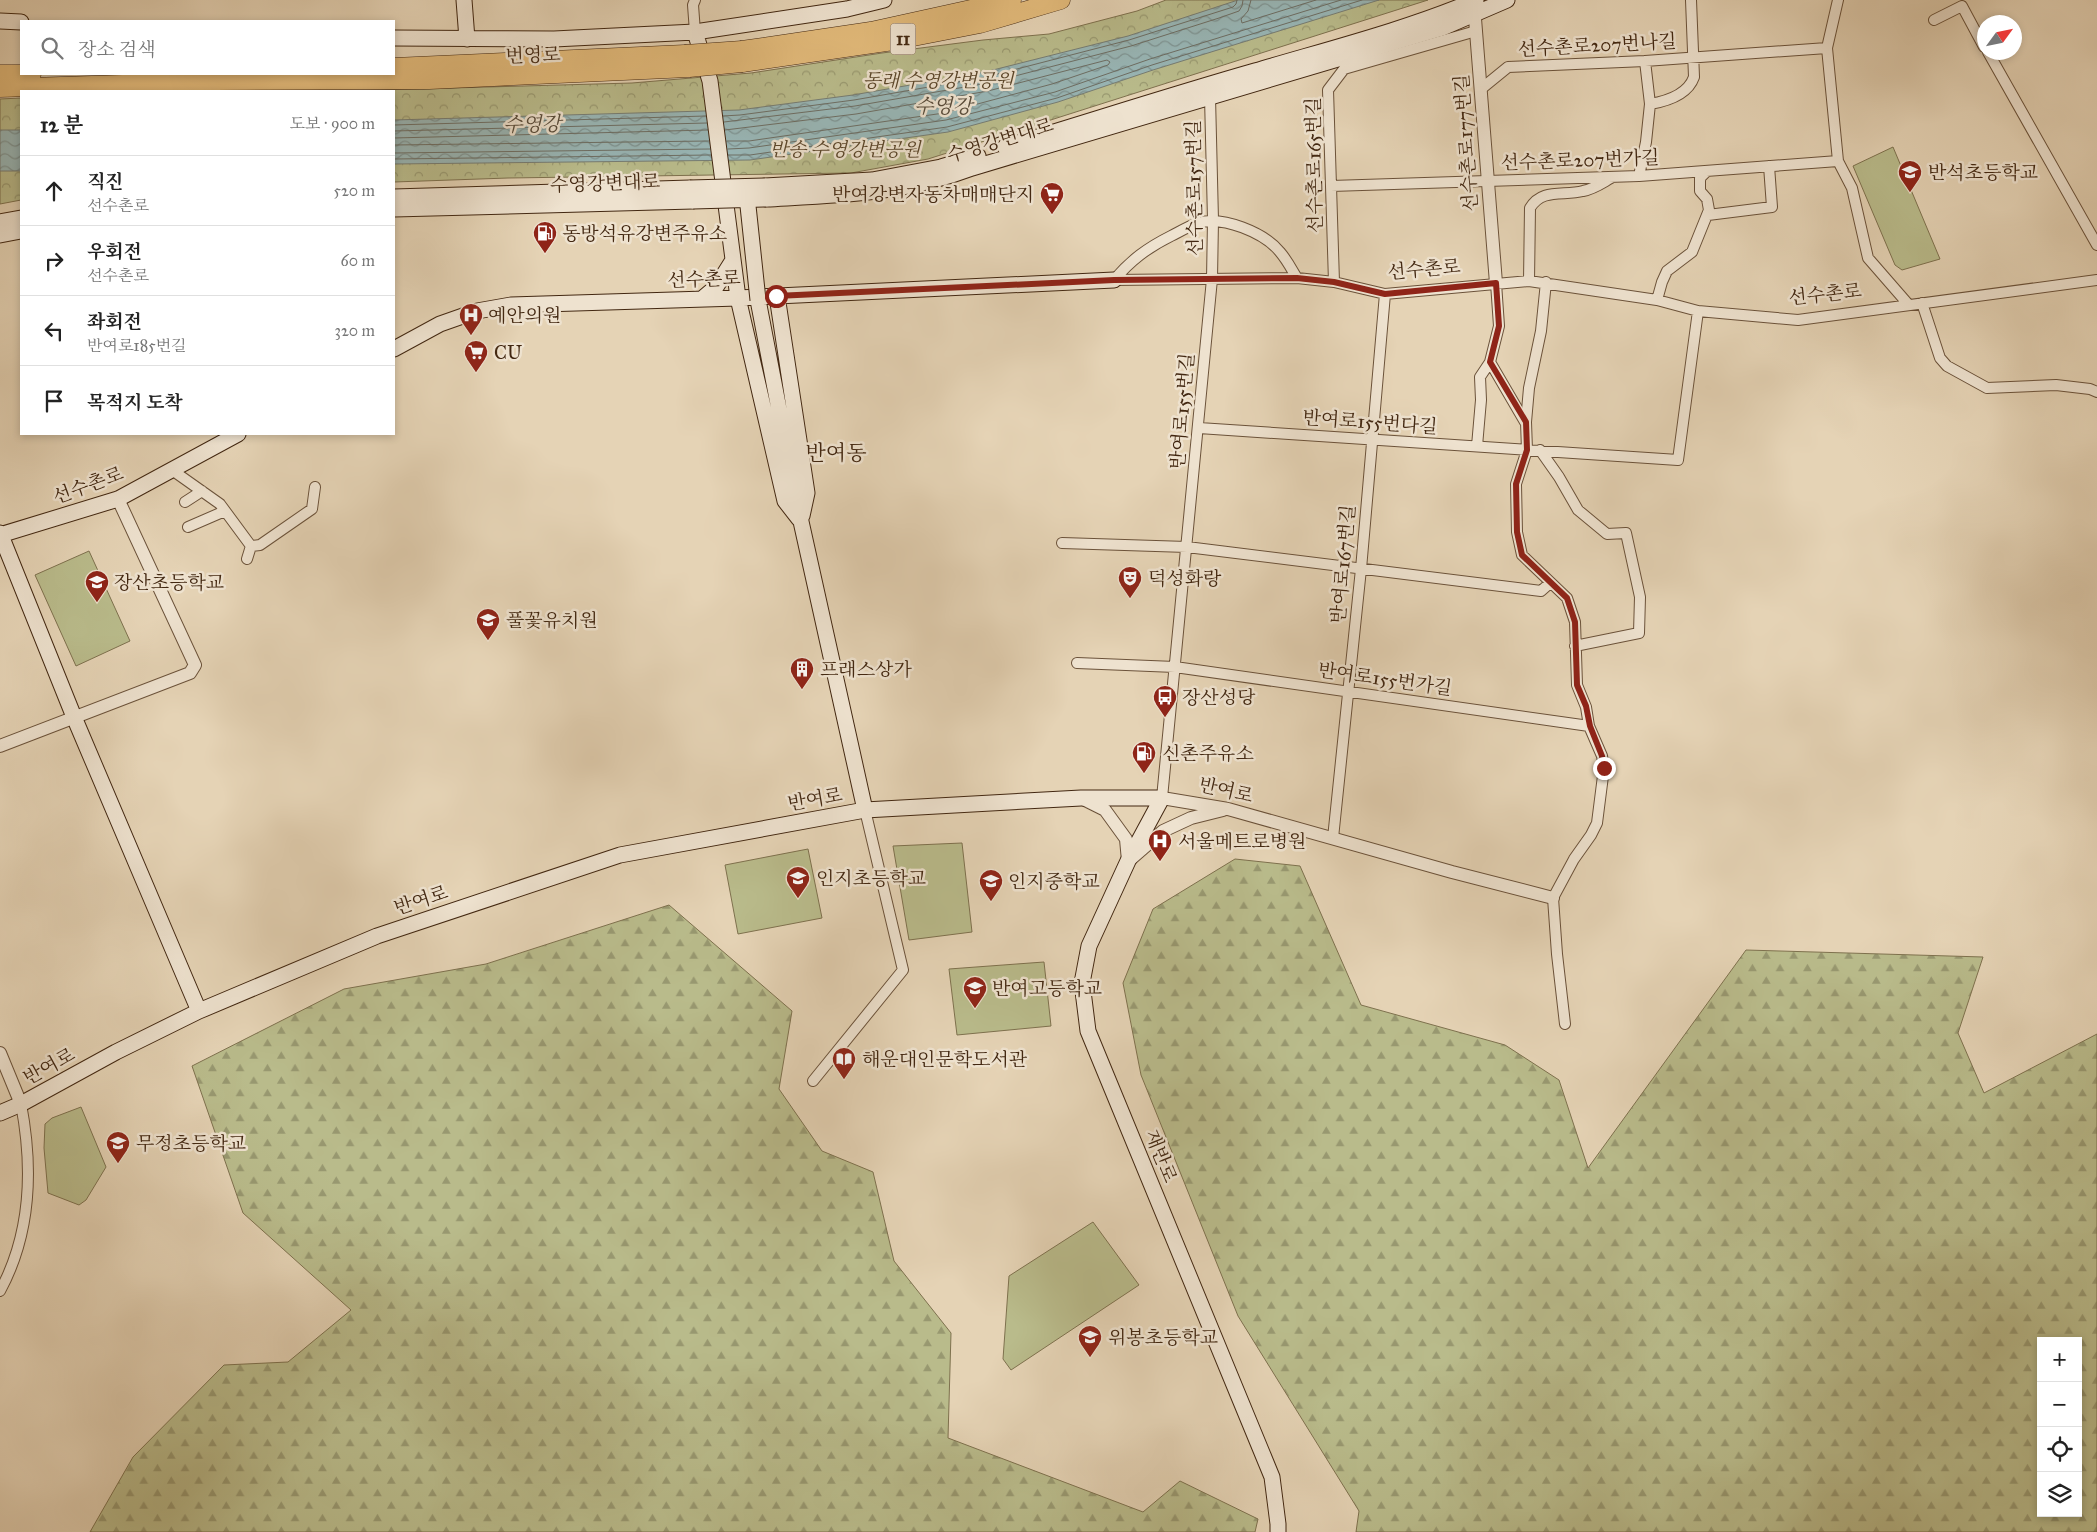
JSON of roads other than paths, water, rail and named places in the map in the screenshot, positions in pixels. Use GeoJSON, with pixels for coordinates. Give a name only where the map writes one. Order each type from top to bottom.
{"type":"FeatureCollection","features":[{"type":"Feature","properties":{"kind":"highway","name":"번영로"},"geometry":{"type":"LineString","coordinates":[[742,57],[1012,0]]}},
{"type":"Feature","properties":{"kind":"highway","name":"번영로"},"geometry":{"type":"LineString","coordinates":[[0,88],[214,81],[429,80],[742,57],[892,42],[980,24],[1061,0]]}},
{"type":"Feature","properties":{"kind":"highway","name":"번영로"},"geometry":{"type":"LineString","coordinates":[[395,68],[687,61]]}},
{"type":"Feature","properties":{"kind":"highway"},"geometry":{"type":"LineString","coordinates":[[0,74],[20,74]]}},
{"type":"Feature","properties":{"kind":"main road"},"geometry":{"type":"LineString","coordinates":[[464,0],[467,39]]}},
{"type":"Feature","properties":{"kind":"main road"},"geometry":{"type":"LineString","coordinates":[[395,38],[554,39],[694,32],[847,9],[884,0]]}},
{"type":"Feature","properties":{"kind":"main road","name":"수영강변대로"},"geometry":{"type":"LineString","coordinates":[[766,192],[872,180],[941,167],[1475,4],[1507,0]]}},
{"type":"Feature","properties":{"kind":"main road","name":"수영강변대로"},"geometry":{"type":"LineString","coordinates":[[395,197],[766,192],[873,193],[945,178],[972,168],[1442,28],[1475,4]]}},
{"type":"Feature","properties":{"kind":"main road"},"geometry":{"type":"LineString","coordinates":[[0,21],[20,22]]}},
{"type":"Feature","properties":{"kind":"main road"},"geometry":{"type":"LineString","coordinates":[[694,32],[710,81],[738,298],[785,501],[799,515]]}},
{"type":"Feature","properties":{"kind":"main road"},"geometry":{"type":"LineString","coordinates":[[746,193],[758,300],[799,515],[865,810]]}},
{"type":"Feature","properties":{"kind":"main road","name":"수영강변대로"},"geometry":{"type":"LineString","coordinates":[[395,209],[691,194]]}},
{"type":"Feature","properties":{"kind":"main road"},"geometry":{"type":"LineString","coordinates":[[0,222],[20,218]]}},
{"type":"Feature","properties":{"kind":"main road"},"geometry":{"type":"LineString","coordinates":[[0,235],[20,230]]}},
{"type":"Feature","properties":{"kind":"main road"},"geometry":{"type":"LineString","coordinates":[[703,298],[716,287],[733,260]]}},
{"type":"Feature","properties":{"kind":"main road","name":"선수촌로"},"geometry":{"type":"LineString","coordinates":[[395,348],[440,324],[477,311],[503,307],[1114,280]]}},
{"type":"Feature","properties":{"kind":"main road"},"geometry":{"type":"LineString","coordinates":[[776,296],[807,493],[799,515]]}},
{"type":"Feature","properties":{"kind":"main road","name":"선수촌로"},"geometry":{"type":"LineString","coordinates":[[0,534],[118,499],[236,435]]}},
{"type":"Feature","properties":{"kind":"main road"},"geometry":{"type":"LineString","coordinates":[[0,534],[74,717],[199,1011]]}},
{"type":"Feature","properties":{"kind":"main road","name":"반여로"},"geometry":{"type":"LineString","coordinates":[[0,1113],[21,1104],[116,1052],[199,1011],[376,936],[620,855],[865,810],[1081,798],[1162,798]]}},
{"type":"Feature","properties":{"kind":"main road","name":"재반로"},"geometry":{"type":"LineString","coordinates":[[1162,798],[1128,861],[1089,946],[1082,983],[1088,1031],[1272,1477],[1278,1532]]}},
{"type":"Feature","properties":{"kind":"street"},"geometry":{"type":"LineString","coordinates":[[694,32],[693,5],[695,0]]}},
{"type":"Feature","properties":{"kind":"street","name":"선수촌로207번나길"},"geometry":{"type":"LineString","coordinates":[[1691,0],[1694,56]]}},
{"type":"Feature","properties":{"kind":"street"},"geometry":{"type":"LineString","coordinates":[[1838,0],[1827,48],[1838,161],[1852,188],[1868,258],[1908,304]]}},
{"type":"Feature","properties":{"kind":"street","name":"선수촌로177번길"},"geometry":{"type":"LineString","coordinates":[[1475,4],[1496,283]]}},
{"type":"Feature","properties":{"kind":"street"},"geometry":{"type":"LineString","coordinates":[[1934,20],[1962,6],[1977,34]]}},
{"type":"Feature","properties":{"kind":"street","name":"선수촌로165번길"},"geometry":{"type":"LineString","coordinates":[[1334,282],[1328,90],[1344,69],[1476,31]]}},
{"type":"Feature","properties":{"kind":"street","name":"선수촌로207번나길"},"geometry":{"type":"LineString","coordinates":[[1481,89],[1508,67],[1645,61],[1827,48]]}},
{"type":"Feature","properties":{"kind":"street"},"geometry":{"type":"LineString","coordinates":[[1650,104],[1685,92],[1691,86],[1694,77],[1694,56]]}},
{"type":"Feature","properties":{"kind":"street"},"geometry":{"type":"LineString","coordinates":[[1993,60],[2097,245]]}},
{"type":"Feature","properties":{"kind":"street"},"geometry":{"type":"LineString","coordinates":[[1639,176],[1646,142],[1650,104],[1645,61]]}},
{"type":"Feature","properties":{"kind":"street","name":"선수촌로157번길"},"geometry":{"type":"LineString","coordinates":[[1210,97],[1213,220],[1212,279]]}},
{"type":"Feature","properties":{"kind":"street","name":"선수촌로207번가길"},"geometry":{"type":"LineString","coordinates":[[1331,186],[1639,176],[1838,161]]}},
{"type":"Feature","properties":{"kind":"street"},"geometry":{"type":"LineString","coordinates":[[1708,214],[1772,208],[1770,166]]}},
{"type":"Feature","properties":{"kind":"street"},"geometry":{"type":"LineString","coordinates":[[1657,300],[1667,271],[1692,252],[1708,214],[1707,199],[1700,191],[1700,178],[1707,171]]}},
{"type":"Feature","properties":{"kind":"street"},"geometry":{"type":"LineString","coordinates":[[1528,281],[1530,208],[1535,199],[1544,196],[1581,192],[1596,187],[1612,177]]}},
{"type":"Feature","properties":{"kind":"street"},"geometry":{"type":"LineString","coordinates":[[1114,280],[1129,263],[1153,245],[1198,223],[1213,220],[1229,223],[1268,240],[1281,253],[1297,278]]}},
{"type":"Feature","properties":{"kind":"street","name":"선수촌로"},"geometry":{"type":"LineString","coordinates":[[1114,280],[1297,278],[1334,282],[1385,294],[1496,283],[1546,282],[1657,300],[1698,311],[1798,320],[2097,280]]}},
{"type":"Feature","properties":{"kind":"street","name":"반여로155번길"},"geometry":{"type":"LineString","coordinates":[[1162,798],[1212,279]]}},
{"type":"Feature","properties":{"kind":"street"},"geometry":{"type":"LineString","coordinates":[[1546,282],[1541,331],[1528,388],[1527,450],[1516,484],[1517,532],[1522,555],[1567,598],[1575,622],[1577,685],[1586,706],[1590,726],[1602,756],[1604,768],[1597,823],[1574,859],[1554,898],[1557,954],[1565,1024]]}},
{"type":"Feature","properties":{"kind":"street"},"geometry":{"type":"LineString","coordinates":[[1477,446],[1481,400],[1480,377],[1490,362],[1499,326],[1496,283]]}},
{"type":"Feature","properties":{"kind":"street","name":"반여로167번길"},"geometry":{"type":"LineString","coordinates":[[1333,838],[1361,569],[1385,294]]}},
{"type":"Feature","properties":{"kind":"street"},"geometry":{"type":"LineString","coordinates":[[1922,303],[1940,358],[1948,366],[1980,385],[1987,388],[2002,389],[2056,385],[2090,389],[2097,392]]}},
{"type":"Feature","properties":{"kind":"street","name":"반여로155번다길"},"geometry":{"type":"LineString","coordinates":[[1199,428],[1678,460],[1698,311]]}},
{"type":"Feature","properties":{"kind":"street"},"geometry":{"type":"LineString","coordinates":[[1490,362],[1526,422]]}},
{"type":"Feature","properties":{"kind":"street"},"geometry":{"type":"LineString","coordinates":[[1540,450],[1559,477],[1578,510],[1607,534],[1626,533],[1640,597],[1639,633],[1575,646]]}},
{"type":"Feature","properties":{"kind":"street"},"geometry":{"type":"LineString","coordinates":[[172,470],[220,504],[251,546],[248,559]]}},
{"type":"Feature","properties":{"kind":"street"},"geometry":{"type":"LineString","coordinates":[[251,546],[260,545],[312,509],[316,487]]}},
{"type":"Feature","properties":{"kind":"street"},"geometry":{"type":"LineString","coordinates":[[185,502],[202,491]]}},
{"type":"Feature","properties":{"kind":"street"},"geometry":{"type":"LineString","coordinates":[[0,746],[190,673],[195,665],[118,499]]}},
{"type":"Feature","properties":{"kind":"street"},"geometry":{"type":"LineString","coordinates":[[188,527],[225,511]]}},
{"type":"Feature","properties":{"kind":"street"},"geometry":{"type":"LineString","coordinates":[[1062,544],[1187,548],[1541,591],[1550,583]]}},
{"type":"Feature","properties":{"kind":"street"},"geometry":{"type":"LineString","coordinates":[[1077,663],[1175,667]]}},
{"type":"Feature","properties":{"kind":"street","name":"반여로155번가길"},"geometry":{"type":"LineString","coordinates":[[1175,667],[1590,726]]}},
{"type":"Feature","properties":{"kind":"street"},"geometry":{"type":"LineString","coordinates":[[1081,798],[1104,810],[1126,839],[1128,861]]}},
{"type":"Feature","properties":{"kind":"street","name":"반여로"},"geometry":{"type":"LineString","coordinates":[[1162,798],[1228,809],[1452,872],[1554,898]]}},
{"type":"Feature","properties":{"kind":"street"},"geometry":{"type":"LineString","coordinates":[[1128,861],[1163,832],[1190,818],[1228,809]]}},
{"type":"Feature","properties":{"kind":"street"},"geometry":{"type":"LineString","coordinates":[[813,1082],[903,970],[865,810]]}},
{"type":"Feature","properties":{"kind":"street"},"geometry":{"type":"LineString","coordinates":[[0,1053],[21,1104],[28,1163],[23,1229],[11,1270],[0,1291]]}},
{"type":"Feature","properties":{"kind":"water","name":"수영강"},"geometry":{"type":"Polygon","coordinates":[[[1238,0],[1379,0],[1153,70],[1058,102],[948,132],[750,160],[395,164],[395,120],[739,110],[853,95],[985,72],[1128,36],[1238,0]]]}},
{"type":"Feature","properties":{"kind":"water"},"geometry":{"type":"Polygon","coordinates":[[[0,130],[20,130],[20,171],[0,171],[0,130]]]}},
{"type":"Feature","properties":{"kind":"place","name":"반석초등학교"},"geometry":{"type":"Point","coordinates":[1910,193]}},
{"type":"Feature","properties":{"kind":"place","name":"반여강변자동차매매단지"},"geometry":{"type":"Point","coordinates":[1052,215]}},
{"type":"Feature","properties":{"kind":"place","name":"동방석유강변주유소"},"geometry":{"type":"Point","coordinates":[545,254]}},
{"type":"Feature","properties":{"kind":"place","name":"예안의원"},"geometry":{"type":"Point","coordinates":[471,336]}},
{"type":"Feature","properties":{"kind":"place","name":"CU"},"geometry":{"type":"Point","coordinates":[476,373]}},
{"type":"Feature","properties":{"kind":"place","name":"덕성화랑"},"geometry":{"type":"Point","coordinates":[1130,599]}},
{"type":"Feature","properties":{"kind":"place","name":"장산초등학교"},"geometry":{"type":"Point","coordinates":[97,603]}},
{"type":"Feature","properties":{"kind":"place","name":"풀꽃유치원"},"geometry":{"type":"Point","coordinates":[488,641]}},
{"type":"Feature","properties":{"kind":"place","name":"프래스상가"},"geometry":{"type":"Point","coordinates":[802,690]}},
{"type":"Feature","properties":{"kind":"place","name":"장산성당"},"geometry":{"type":"Point","coordinates":[1165,718]}},
{"type":"Feature","properties":{"kind":"place","name":"신촌주유소"},"geometry":{"type":"Point","coordinates":[1144,774]}},
{"type":"Feature","properties":{"kind":"place","name":"서울메트로병원"},"geometry":{"type":"Point","coordinates":[1160,862]}},
{"type":"Feature","properties":{"kind":"place","name":"인지초등학교"},"geometry":{"type":"Point","coordinates":[798,899]}},
{"type":"Feature","properties":{"kind":"place","name":"인지중학교"},"geometry":{"type":"Point","coordinates":[991,902]}},
{"type":"Feature","properties":{"kind":"place","name":"반여고등학교"},"geometry":{"type":"Point","coordinates":[975,1009]}},
{"type":"Feature","properties":{"kind":"place","name":"해운대인문학도서관"},"geometry":{"type":"Point","coordinates":[844,1080]}},
{"type":"Feature","properties":{"kind":"place","name":"무정초등학교"},"geometry":{"type":"Point","coordinates":[118,1164]}},
{"type":"Feature","properties":{"kind":"place","name":"위봉초등학교"},"geometry":{"type":"Point","coordinates":[1090,1358]}},
{"type":"Feature","properties":{"kind":"district","name":"반여동"},"geometry":{"type":"Point","coordinates":[836,453]}},
{"type":"Feature","properties":{"kind":"park label","name":"동래 수영강변공원"},"geometry":{"type":"Point","coordinates":[938,80]}},
{"type":"Feature","properties":{"kind":"park label","name":"반송 수영강변공원"},"geometry":{"type":"Point","coordinates":[845,149]}}]}
